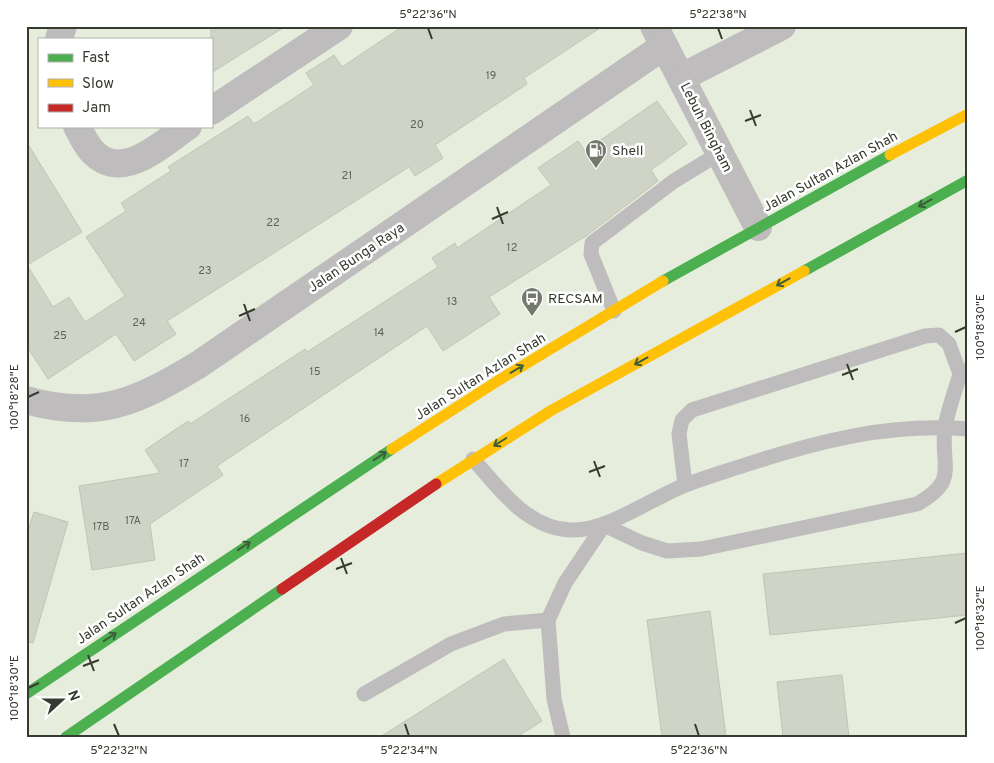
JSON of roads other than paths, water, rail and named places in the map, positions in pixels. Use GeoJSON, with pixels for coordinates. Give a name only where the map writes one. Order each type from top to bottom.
{"type":"FeatureCollection","features":[{"type":"Feature","properties":{"kind":"highway","name":"Jalan Sultan Azlan Shah"},"geometry":{"type":"LineString","coordinates":[[26,694],[336,485],[501,379],[758,227],[968,114]]}},
{"type":"Feature","properties":{"kind":"highway"},"geometry":{"type":"LineString","coordinates":[[66,737],[473,459],[552,410],[968,180]]}},
{"type":"Feature","properties":{"kind":"street"},"geometry":{"type":"LineString","coordinates":[[212,110],[339,26]]}},
{"type":"Feature","properties":{"kind":"street"},"geometry":{"type":"LineString","coordinates":[[682,77],[782,26]]}},
{"type":"Feature","properties":{"kind":"street","name":"Lebuh Bingham"},"geometry":{"type":"LineString","coordinates":[[659,36],[682,77],[758,227]]}},
{"type":"Feature","properties":{"kind":"street","name":"Jalan Bunga Raya"},"geometry":{"type":"LineString","coordinates":[[26,400],[52,408],[90,410],[125,402],[158,389],[206,360],[659,36]]}},
{"type":"Feature","properties":{"kind":"street"},"geometry":{"type":"LineString","coordinates":[[78,128],[90,149],[101,159],[116,165],[128,164],[139,159],[185,128]]}},
{"type":"Feature","properties":{"kind":"lane"},"geometry":{"type":"LineString","coordinates":[[614,311],[591,254],[592,242],[674,181],[720,154]]}},
{"type":"Feature","properties":{"kind":"lane"},"geometry":{"type":"LineString","coordinates":[[604,525],[642,543],[667,551],[701,549],[917,504],[935,494],[945,478],[945,427],[964,372],[949,344],[938,335],[926,336],[692,410],[682,420],[679,434],[685,485]]}},
{"type":"Feature","properties":{"kind":"lane"},"geometry":{"type":"LineString","coordinates":[[473,459],[526,514],[547,526],[572,530],[604,525],[647,501],[685,485],[792,450],[876,430],[945,427],[968,429]]}},
{"type":"Feature","properties":{"kind":"lane"},"geometry":{"type":"LineString","coordinates":[[563,737],[554,699],[548,620],[565,583],[604,525]]}},
{"type":"Feature","properties":{"kind":"lane"},"geometry":{"type":"LineString","coordinates":[[364,694],[451,644],[504,624],[548,620]]}},
{"type":"Feature","properties":{"kind":"place","name":"Shell"},"geometry":{"type":"Point","coordinates":[596,169]}},
{"type":"Feature","properties":{"kind":"place","name":"RECSAM"},"geometry":{"type":"Point","coordinates":[532,317]}}]}
